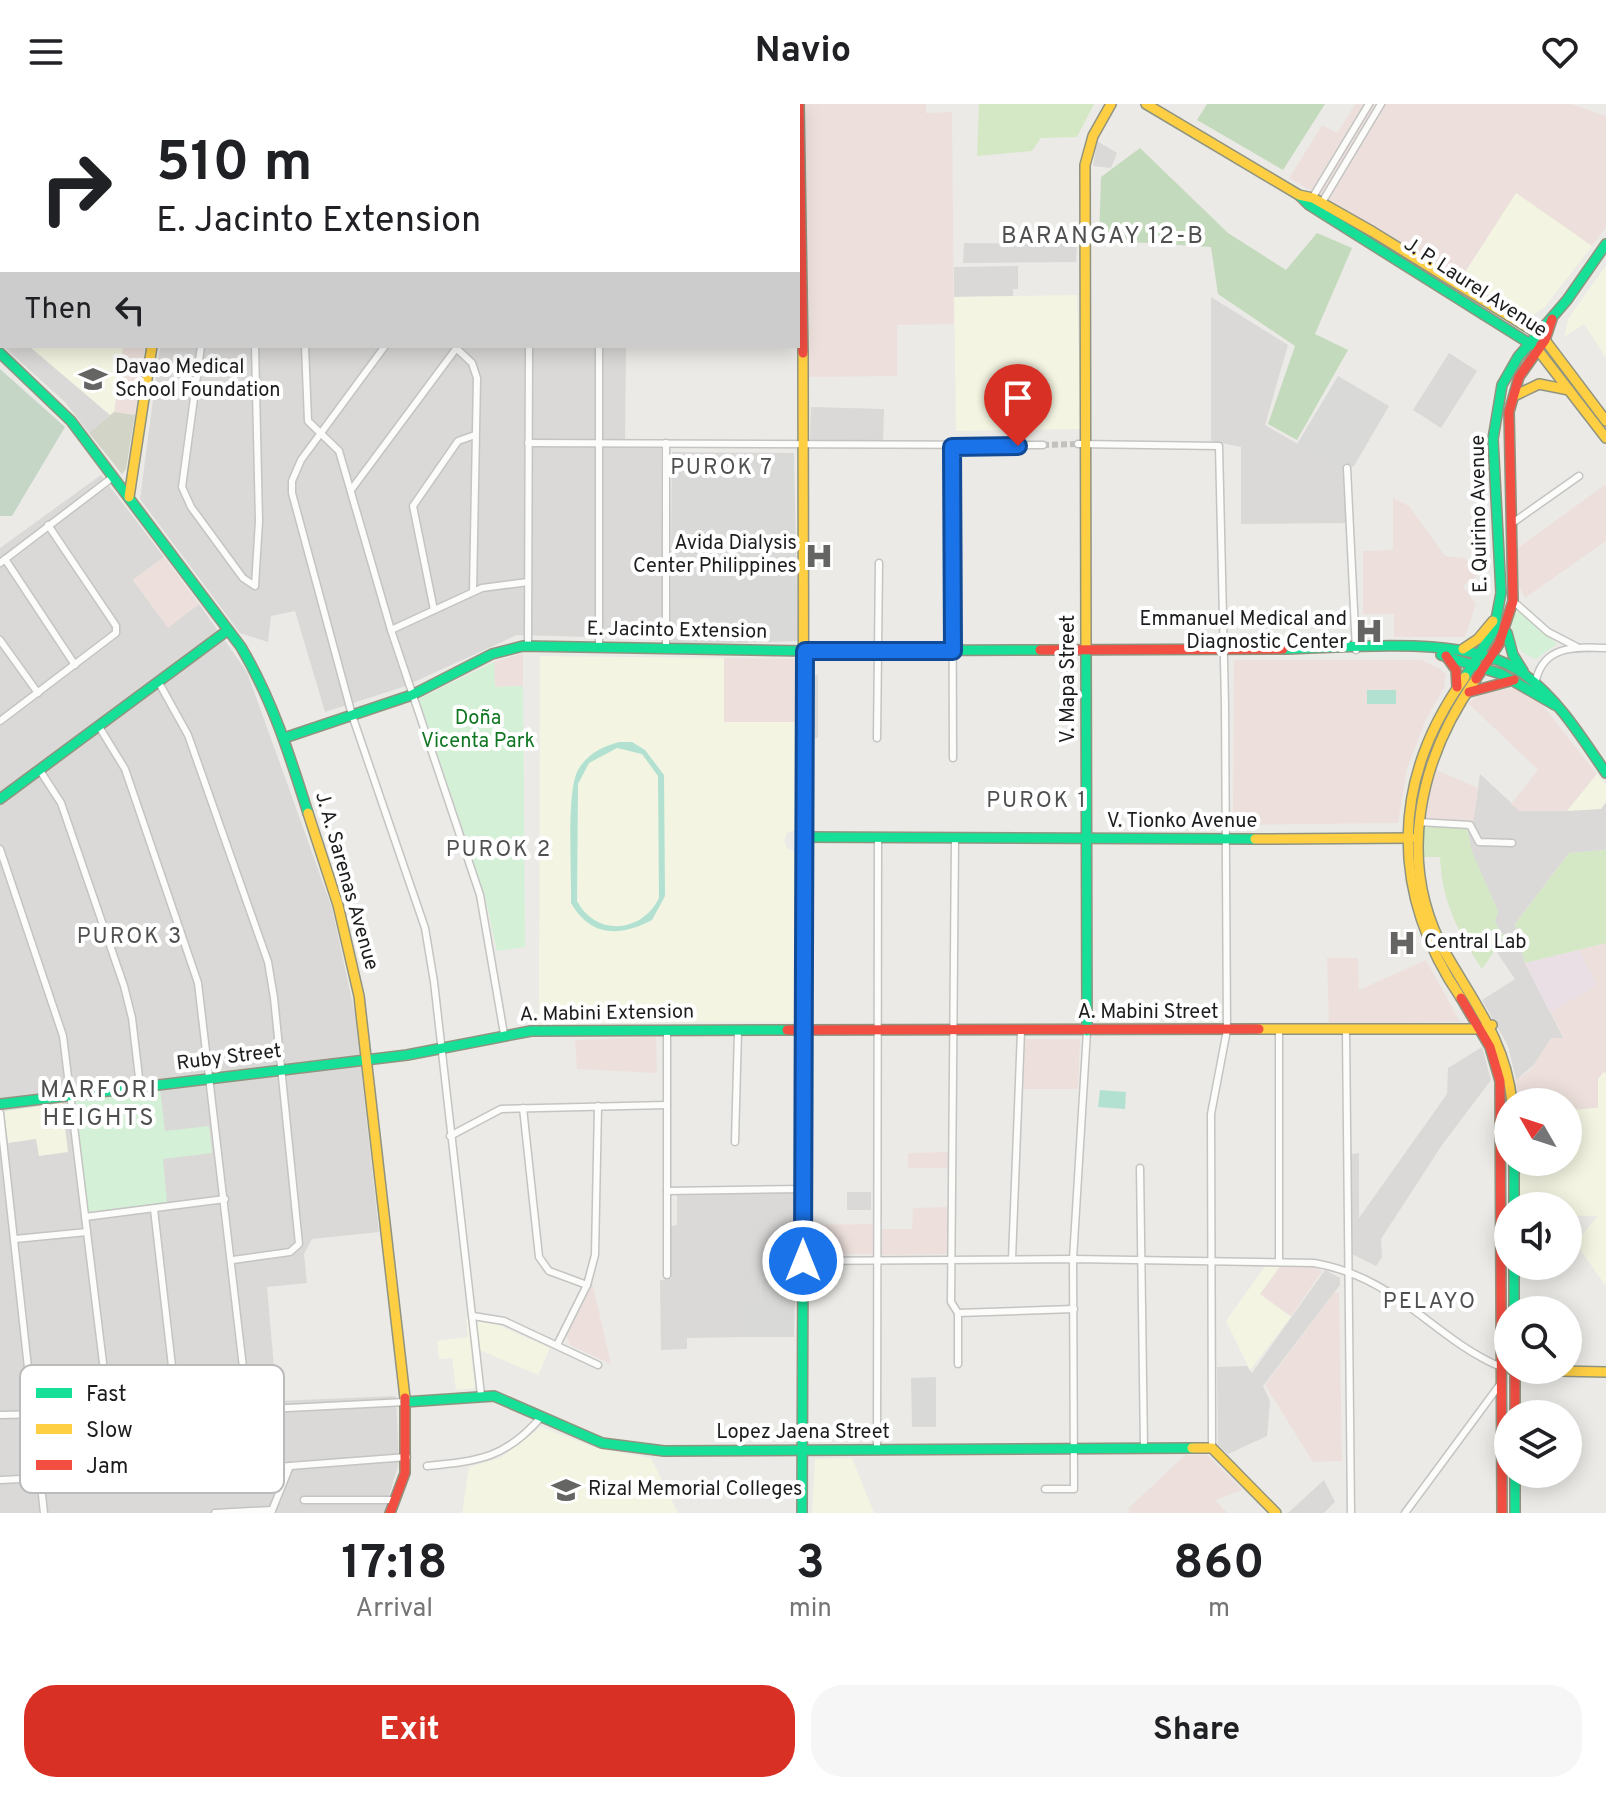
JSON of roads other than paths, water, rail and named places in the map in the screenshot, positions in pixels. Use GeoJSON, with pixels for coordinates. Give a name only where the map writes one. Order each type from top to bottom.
{"type":"FeatureCollection","features":[{"type":"Feature","properties":{"kind":"main road","name":"V. Mapa Street"},"geometry":{"type":"LineString","coordinates":[[1087,1031],[1087,651],[1082,444],[1085,165],[1093,136],[1111,104]]}},
{"type":"Feature","properties":{"kind":"main road","name":"J. P. Laurel Avenue"},"geometry":{"type":"LineString","coordinates":[[1146,104],[1536,332],[1606,421]]}},
{"type":"Feature","properties":{"kind":"main road"},"geometry":{"type":"LineString","coordinates":[[800,161],[805,445],[802,1513]]}},
{"type":"Feature","properties":{"kind":"main road","name":"J. P. Laurel Avenue"},"geometry":{"type":"LineString","coordinates":[[1315,204],[1538,350],[1606,438]]}},
{"type":"Feature","properties":{"kind":"main road"},"geometry":{"type":"LineString","coordinates":[[1553,317],[1606,244]]}},
{"type":"Feature","properties":{"kind":"main road","name":"E. Quirino Avenue"},"geometry":{"type":"LineString","coordinates":[[1511,1088],[1509,1067],[1488,1027],[1447,977],[1427,939],[1412,888],[1410,803],[1419,761],[1435,722],[1494,630],[1499,609],[1495,432],[1502,386],[1528,342],[1553,317]]}},
{"type":"Feature","properties":{"kind":"main road","name":"E. Quirino Avenue"},"geometry":{"type":"LineString","coordinates":[[1413,838],[1436,745],[1507,631],[1513,601],[1509,432],[1512,397],[1523,370],[1545,340],[1553,317]]}},
{"type":"Feature","properties":{"kind":"main road"},"geometry":{"type":"LineString","coordinates":[[129,497],[152,348]]}},
{"type":"Feature","properties":{"kind":"main road","name":"J. A. Sarenas Avenue"},"geometry":{"type":"LineString","coordinates":[[0,353],[61,410],[228,630],[258,675],[284,738],[352,958],[366,1059],[405,1402],[407,1457],[397,1500],[390,1513]]}},
{"type":"Feature","properties":{"kind":"main road"},"geometry":{"type":"LineString","coordinates":[[1512,397],[1539,384],[1569,390]]}},
{"type":"Feature","properties":{"kind":"main road"},"geometry":{"type":"LineString","coordinates":[[1495,432],[1509,432]]}},
{"type":"Feature","properties":{"kind":"main road"},"geometry":{"type":"LineString","coordinates":[[1463,649],[1485,632],[1499,609]]}},
{"type":"Feature","properties":{"kind":"main road"},"geometry":{"type":"LineString","coordinates":[[0,799],[228,630]]}},
{"type":"Feature","properties":{"kind":"main road"},"geometry":{"type":"LineString","coordinates":[[1507,631],[1510,647],[1523,671]]}},
{"type":"Feature","properties":{"kind":"main road","name":"E. Jacinto Extension"},"geometry":{"type":"LineString","coordinates":[[284,738],[412,695],[492,654],[528,646],[805,651],[1463,649],[1481,653],[1536,680],[1606,773]]}},
{"type":"Feature","properties":{"kind":"main road","name":"E. Jacinto Extension"},"geometry":{"type":"LineString","coordinates":[[1423,650],[1474,663],[1514,680],[1558,707]]}},
{"type":"Feature","properties":{"kind":"main road"},"geometry":{"type":"LineString","coordinates":[[1446,656],[1456,670],[1457,687]]}},
{"type":"Feature","properties":{"kind":"main road"},"geometry":{"type":"LineString","coordinates":[[1467,693],[1492,683],[1514,680]]}},
{"type":"Feature","properties":{"kind":"main road","name":"V. Tionko Avenue"},"geometry":{"type":"LineString","coordinates":[[803,837],[1225,841],[1413,838]]}},
{"type":"Feature","properties":{"kind":"main road","name":"E. Quirino Avenue"},"geometry":{"type":"LineString","coordinates":[[1488,1027],[1500,1081],[1507,1296]]}},
{"type":"Feature","properties":{"kind":"main road","name":"A. Mabini Street"},"geometry":{"type":"LineString","coordinates":[[803,1032],[1346,1031],[1488,1027]]}},
{"type":"Feature","properties":{"kind":"main road","name":"A. Mabini Extension"},"geometry":{"type":"LineString","coordinates":[[366,1059],[441,1049],[504,1034],[803,1032]]}},
{"type":"Feature","properties":{"kind":"main road","name":"Ruby Street"},"geometry":{"type":"LineString","coordinates":[[0,1104],[366,1059]]}},
{"type":"Feature","properties":{"kind":"main road"},"geometry":{"type":"LineString","coordinates":[[1582,1371],[1606,1372]]}},
{"type":"Feature","properties":{"kind":"main road","name":"Lopez Jaena Street"},"geometry":{"type":"LineString","coordinates":[[405,1402],[481,1395],[505,1399],[593,1440],[628,1448],[664,1451],[1212,1448]]}},
{"type":"Feature","properties":{"kind":"main road"},"geometry":{"type":"LineString","coordinates":[[1212,1448],[1276,1513]]}},
{"type":"Feature","properties":{"kind":"main road"},"geometry":{"type":"LineString","coordinates":[[1502,1488],[1502,1513]]}},
{"type":"Feature","properties":{"kind":"main road"},"geometry":{"type":"LineString","coordinates":[[1515,1488],[1515,1513]]}},
{"type":"Feature","properties":{"kind":"street"},"geometry":{"type":"LineString","coordinates":[[1315,204],[1369,104]]}},
{"type":"Feature","properties":{"kind":"street"},"geometry":{"type":"LineString","coordinates":[[1315,204],[1353,151],[1381,104]]}},
{"type":"Feature","properties":{"kind":"street"},"geometry":{"type":"LineString","coordinates":[[1344,146],[1353,151]]}},
{"type":"Feature","properties":{"kind":"street"},"geometry":{"type":"LineString","coordinates":[[201,348],[182,477],[191,507],[243,578],[255,586],[259,521],[255,348]]}},
{"type":"Feature","properties":{"kind":"street"},"geometry":{"type":"LineString","coordinates":[[305,348],[308,421],[337,446],[391,630],[480,895],[504,1034]]}},
{"type":"Feature","properties":{"kind":"street"},"geometry":{"type":"LineString","coordinates":[[384,348],[297,468],[292,493],[352,715],[425,928],[481,1395]]}},
{"type":"Feature","properties":{"kind":"street"},"geometry":{"type":"LineString","coordinates":[[351,490],[456,348]]}},
{"type":"Feature","properties":{"kind":"street"},"geometry":{"type":"LineString","coordinates":[[458,348],[475,369],[473,592]]}},
{"type":"Feature","properties":{"kind":"street"},"geometry":{"type":"LineString","coordinates":[[528,646],[529,348]]}},
{"type":"Feature","properties":{"kind":"street"},"geometry":{"type":"LineString","coordinates":[[599,348],[599,647]]}},
{"type":"Feature","properties":{"kind":"street"},"geometry":{"type":"LineString","coordinates":[[434,610],[413,506],[455,445],[462,438],[475,435]]}},
{"type":"Feature","properties":{"kind":"street"},"geometry":{"type":"LineString","coordinates":[[528,443],[1043,445]]}},
{"type":"Feature","properties":{"kind":"street"},"geometry":{"type":"LineString","coordinates":[[666,443],[666,649]]}},
{"type":"Feature","properties":{"kind":"street"},"geometry":{"type":"LineString","coordinates":[[1082,444],[1219,446],[1225,650],[1227,1030],[1211,1114],[1212,1448]]}},
{"type":"Feature","properties":{"kind":"street"},"geometry":{"type":"LineString","coordinates":[[952,447],[953,758]]}},
{"type":"Feature","properties":{"kind":"street"},"geometry":{"type":"LineString","coordinates":[[1347,468],[1356,650]]}},
{"type":"Feature","properties":{"kind":"street"},"geometry":{"type":"LineString","coordinates":[[1511,524],[1579,476]]}},
{"type":"Feature","properties":{"kind":"street"},"geometry":{"type":"LineString","coordinates":[[75,665],[2,561],[113,477]]}},
{"type":"Feature","properties":{"kind":"street"},"geometry":{"type":"LineString","coordinates":[[0,721],[116,633],[116,626],[48,525]]}},
{"type":"Feature","properties":{"kind":"street"},"geometry":{"type":"LineString","coordinates":[[877,738],[879,563]]}},
{"type":"Feature","properties":{"kind":"street"},"geometry":{"type":"LineString","coordinates":[[391,630],[473,592],[528,582]]}},
{"type":"Feature","properties":{"kind":"street"},"geometry":{"type":"LineString","coordinates":[[1513,601],[1548,632],[1577,647]]}},
{"type":"Feature","properties":{"kind":"street"},"geometry":{"type":"LineString","coordinates":[[0,640],[38,693]]}},
{"type":"Feature","properties":{"kind":"street"},"geometry":{"type":"LineString","coordinates":[[1536,680],[1540,666],[1550,654],[1577,647],[1606,648]]}},
{"type":"Feature","properties":{"kind":"street"},"geometry":{"type":"LineString","coordinates":[[158,681],[188,735],[268,962],[283,1069],[299,1244],[290,1252],[233,1260]]}},
{"type":"Feature","properties":{"kind":"street"},"geometry":{"type":"LineString","coordinates":[[98,725],[125,769],[198,983],[244,1365]]}},
{"type":"Feature","properties":{"kind":"street"},"geometry":{"type":"LineString","coordinates":[[39,769],[61,803],[124,986],[132,1018],[140,1086]]}},
{"type":"Feature","properties":{"kind":"street"},"geometry":{"type":"LineString","coordinates":[[1419,822],[1470,825],[1479,842],[1512,843]]}},
{"type":"Feature","properties":{"kind":"street"},"geometry":{"type":"LineString","coordinates":[[877,1451],[878,838]]}},
{"type":"Feature","properties":{"kind":"street"},"geometry":{"type":"LineString","coordinates":[[955,840],[951,1260],[952,1305],[958,1313],[958,1364]]}},
{"type":"Feature","properties":{"kind":"street"},"geometry":{"type":"LineString","coordinates":[[0,849],[60,1022],[103,1365]]}},
{"type":"Feature","properties":{"kind":"street"},"geometry":{"type":"LineString","coordinates":[[667,1031],[667,1275]]}},
{"type":"Feature","properties":{"kind":"street"},"geometry":{"type":"LineString","coordinates":[[735,1142],[738,1031]]}},
{"type":"Feature","properties":{"kind":"street"},"geometry":{"type":"LineString","coordinates":[[1012,1259],[1021,1031]]}},
{"type":"Feature","properties":{"kind":"street","name":"V. Mapa Street"},"geometry":{"type":"LineString","coordinates":[[1045,1489],[1074,1489],[1073,1259],[1087,1031]]}},
{"type":"Feature","properties":{"kind":"street"},"geometry":{"type":"LineString","coordinates":[[1279,1031],[1279,1260]]}},
{"type":"Feature","properties":{"kind":"street"},"geometry":{"type":"LineString","coordinates":[[1346,1031],[1351,1513]]}},
{"type":"Feature","properties":{"kind":"street"},"geometry":{"type":"LineString","coordinates":[[450,1136],[501,1109],[667,1105]]}},
{"type":"Feature","properties":{"kind":"street"},"geometry":{"type":"LineString","coordinates":[[557,1345],[587,1285],[595,1255],[598,1106]]}},
{"type":"Feature","properties":{"kind":"street"},"geometry":{"type":"LineString","coordinates":[[523,1108],[539,1257],[549,1271],[587,1285]]}},
{"type":"Feature","properties":{"kind":"street"},"geometry":{"type":"LineString","coordinates":[[0,1113],[29,1365]]}},
{"type":"Feature","properties":{"kind":"street"},"geometry":{"type":"LineString","coordinates":[[1140,1168],[1144,1448]]}},
{"type":"Feature","properties":{"kind":"street"},"geometry":{"type":"LineString","coordinates":[[667,1191],[803,1189]]}},
{"type":"Feature","properties":{"kind":"street"},"geometry":{"type":"LineString","coordinates":[[85,1217],[225,1199]]}},
{"type":"Feature","properties":{"kind":"street"},"geometry":{"type":"LineString","coordinates":[[154,1209],[172,1365]]}},
{"type":"Feature","properties":{"kind":"street"},"geometry":{"type":"LineString","coordinates":[[15,1239],[87,1232]]}},
{"type":"Feature","properties":{"kind":"street"},"geometry":{"type":"LineString","coordinates":[[803,1261],[1073,1259],[1279,1260],[1314,1263],[1347,1271],[1386,1289],[1494,1359]]}},
{"type":"Feature","properties":{"kind":"street"},"geometry":{"type":"LineString","coordinates":[[958,1313],[1074,1309]]}},
{"type":"Feature","properties":{"kind":"street"},"geometry":{"type":"LineString","coordinates":[[473,1316],[504,1321],[598,1365]]}},
{"type":"Feature","properties":{"kind":"street"},"geometry":{"type":"LineString","coordinates":[[1405,1513],[1500,1384]]}},
{"type":"Feature","properties":{"kind":"street"},"geometry":{"type":"LineString","coordinates":[[284,1408],[405,1402]]}},
{"type":"Feature","properties":{"kind":"street"},"geometry":{"type":"LineString","coordinates":[[1484,1404],[1494,1405]]}},
{"type":"Feature","properties":{"kind":"street"},"geometry":{"type":"LineString","coordinates":[[0,1415],[20,1414]]}},
{"type":"Feature","properties":{"kind":"street"},"geometry":{"type":"LineString","coordinates":[[427,1466],[488,1458],[516,1442],[541,1417]]}},
{"type":"Feature","properties":{"kind":"street"},"geometry":{"type":"LineString","coordinates":[[284,1466],[407,1457]]}},
{"type":"Feature","properties":{"kind":"street"},"geometry":{"type":"LineString","coordinates":[[284,1480],[290,1466]]}},
{"type":"Feature","properties":{"kind":"street"},"geometry":{"type":"LineString","coordinates":[[0,1480],[20,1479]]}},
{"type":"Feature","properties":{"kind":"street"},"geometry":{"type":"LineString","coordinates":[[42,1493],[44,1513]]}},
{"type":"Feature","properties":{"kind":"street"},"geometry":{"type":"LineString","coordinates":[[304,1500],[397,1500]]}},
{"type":"Feature","properties":{"kind":"street"},"geometry":{"type":"LineString","coordinates":[[215,1513],[271,1511]]}},
{"type":"Feature","properties":{"kind":"tunnel"},"geometry":{"type":"LineString","coordinates":[[1043,445],[1078,444]]}},
{"type":"Feature","properties":{"kind":"place","name":"Davao Medical School Foundation"},"geometry":{"type":"Point","coordinates":[93,379]}},
{"type":"Feature","properties":{"kind":"place","name":"Avida Dialysis Center Philippines"},"geometry":{"type":"Point","coordinates":[819,556]}},
{"type":"Feature","properties":{"kind":"place","name":"Emmanuel Medical and Diagnostic Center"},"geometry":{"type":"Point","coordinates":[1369,631]}},
{"type":"Feature","properties":{"kind":"place","name":"Central Lab"},"geometry":{"type":"Point","coordinates":[1402,943]}},
{"type":"Feature","properties":{"kind":"place","name":"Rizal Memorial Colleges"},"geometry":{"type":"Point","coordinates":[566,1490]}},
{"type":"Feature","properties":{"kind":"district","name":"BARANGAY 12-B"},"geometry":{"type":"Point","coordinates":[1103,237]}},
{"type":"Feature","properties":{"kind":"district","name":"PUROK 7"},"geometry":{"type":"Point","coordinates":[722,468]}},
{"type":"Feature","properties":{"kind":"district","name":"PUROK 1"},"geometry":{"type":"Point","coordinates":[1037,801]}},
{"type":"Feature","properties":{"kind":"district","name":"PUROK 2"},"geometry":{"type":"Point","coordinates":[499,850]}},
{"type":"Feature","properties":{"kind":"district","name":"PUROK 3"},"geometry":{"type":"Point","coordinates":[130,937]}},
{"type":"Feature","properties":{"kind":"district","name":"MARFORI HEIGHTS"},"geometry":{"type":"Point","coordinates":[99,1105]}},
{"type":"Feature","properties":{"kind":"district","name":"PELAYO"},"geometry":{"type":"Point","coordinates":[1430,1302]}},
{"type":"Feature","properties":{"kind":"park label","name":"Doña Vicenta Park"},"geometry":{"type":"Point","coordinates":[478,730]}}]}
